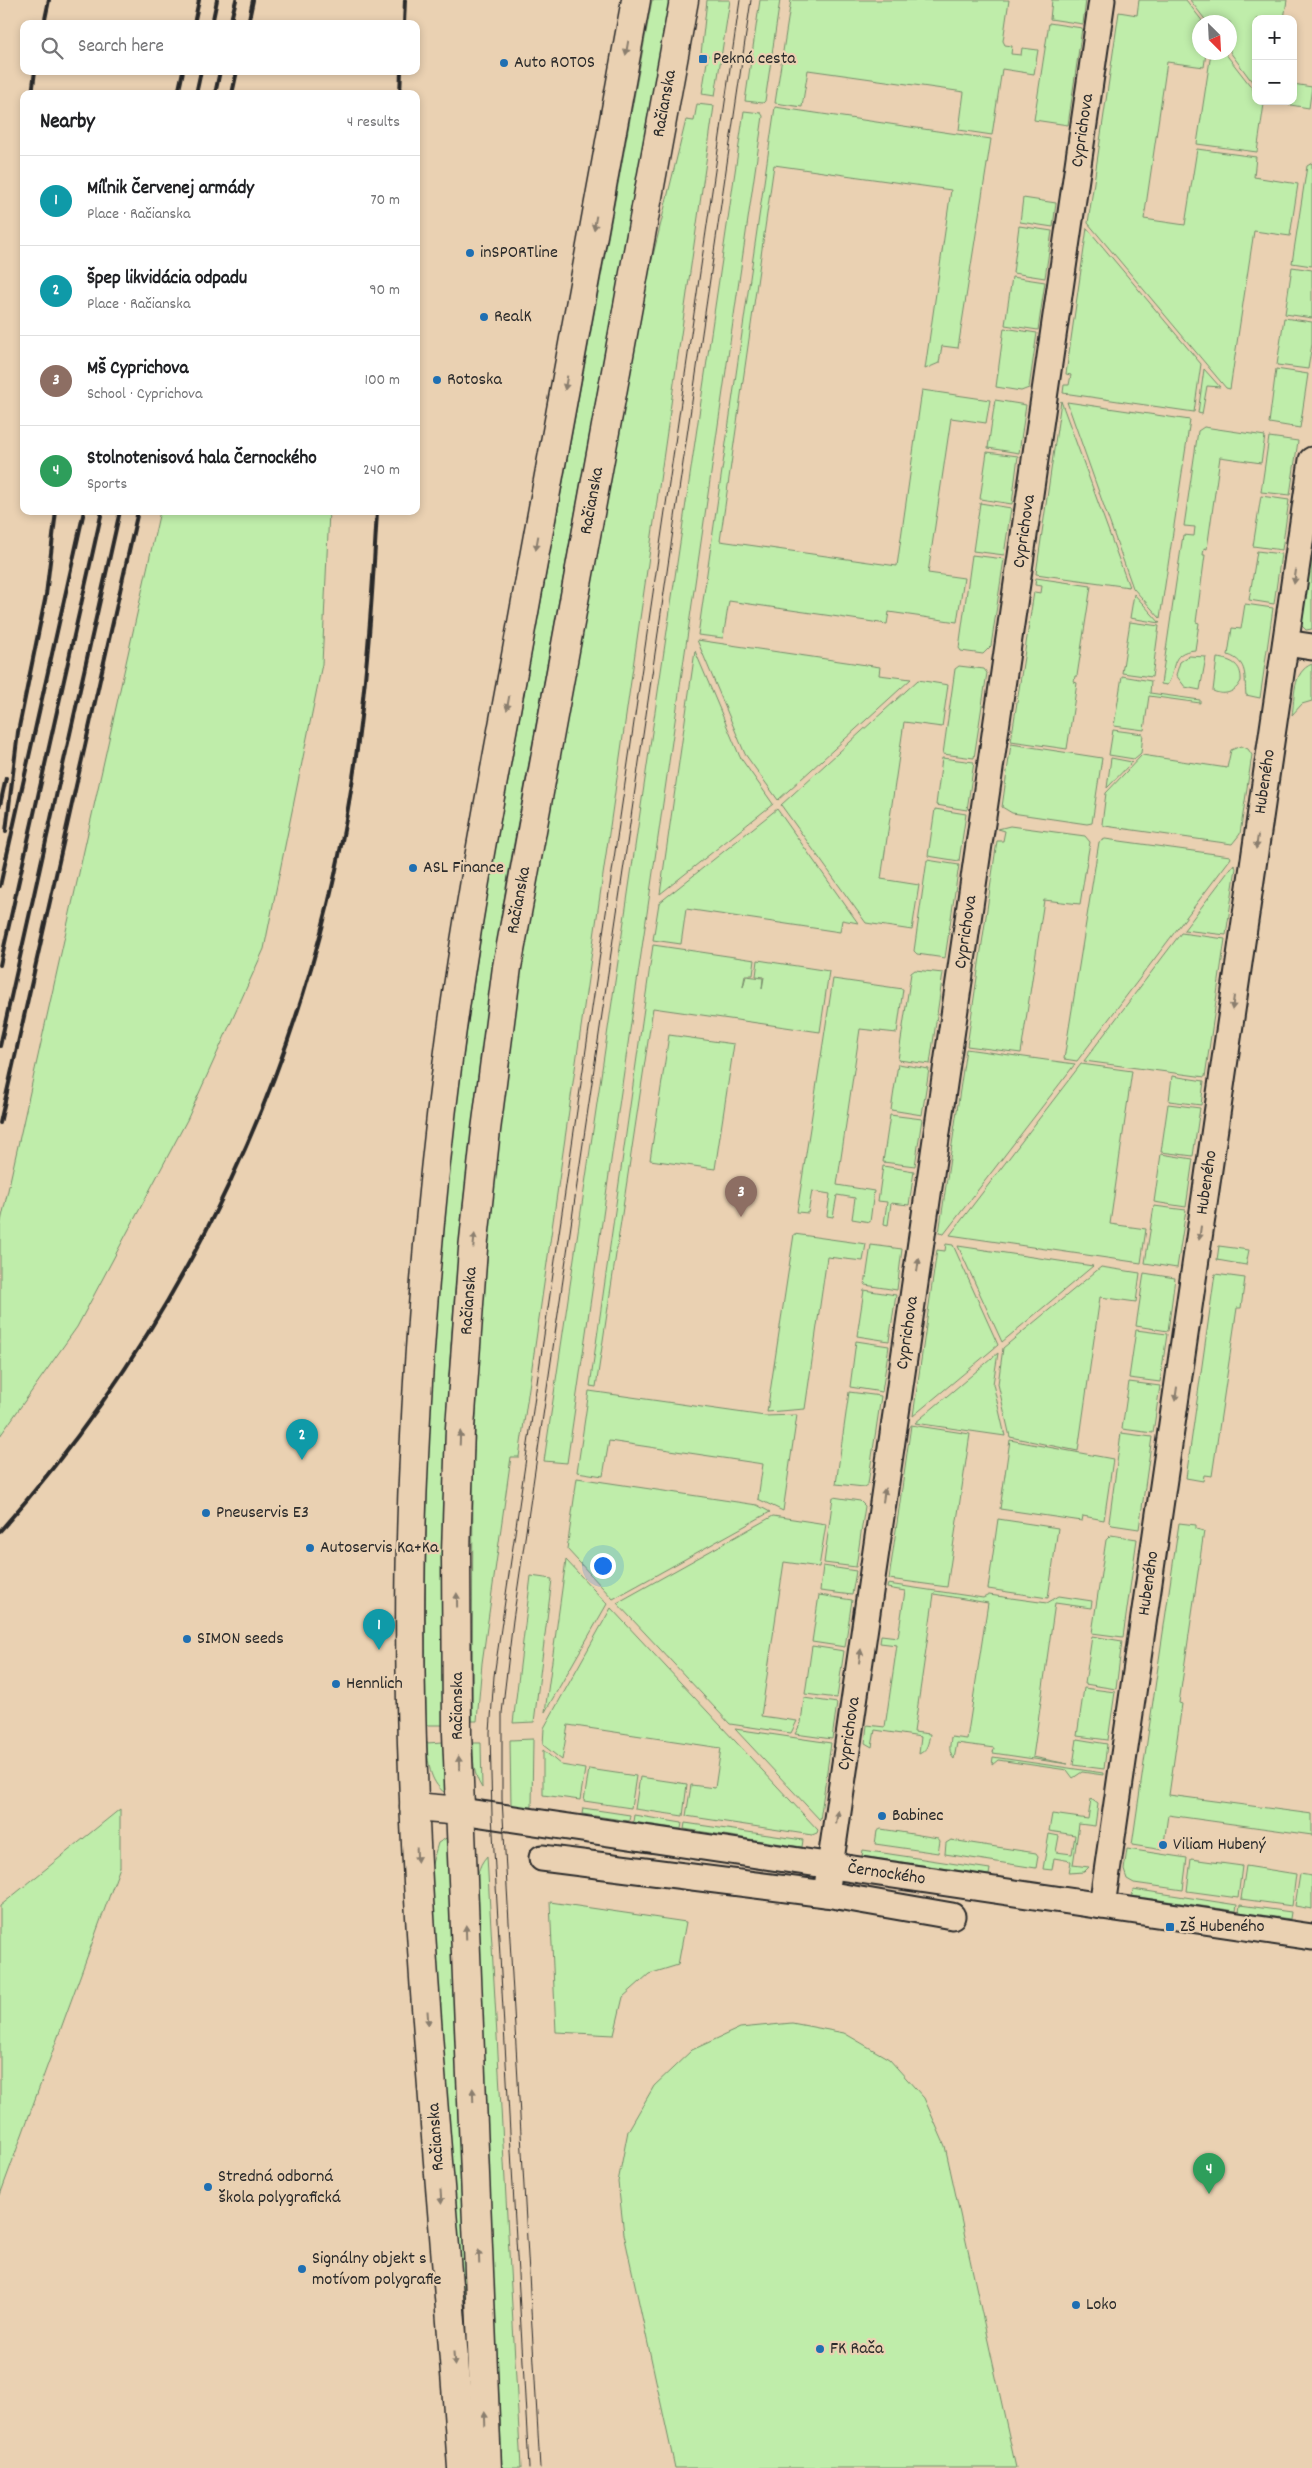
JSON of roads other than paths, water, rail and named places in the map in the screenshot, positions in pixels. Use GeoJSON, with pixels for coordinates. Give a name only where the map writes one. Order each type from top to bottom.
{"type":"FeatureCollection","features":[{"type":"Feature","properties":{"kind":"main road","name":"Račianska"},"geometry":{"type":"LineString","coordinates":[[462,2468],[414,1807],[411,1646],[413,1465],[428,1243],[447,1063],[476,879],[636,0]]}},
{"type":"Feature","properties":{"kind":"main road","name":"Račianska"},"geometry":{"type":"LineString","coordinates":[[487,2468],[457,1733],[459,1464],[473,1249],[486,1130],[513,935],[684,0]]}},
{"type":"Feature","properties":{"kind":"main road"},"geometry":{"type":"LineString","coordinates":[[414,1807],[461,1811]]}},
{"type":"Feature","properties":{"kind":"street","name":"Cyprichova"},"geometry":{"type":"LineString","coordinates":[[826,1894],[1102,0]]}},
{"type":"Feature","properties":{"kind":"street","name":"Hubeného"},"geometry":{"type":"LineString","coordinates":[[1102,1906],[1312,460]]}},
{"type":"Feature","properties":{"kind":"street"},"geometry":{"type":"LineString","coordinates":[[1286,643],[1312,647]]}},
{"type":"Feature","properties":{"kind":"street","name":"Černockého"},"geometry":{"type":"LineString","coordinates":[[461,1811],[1312,1937]]}},
{"type":"Feature","properties":{"kind":"street"},"geometry":{"type":"LineString","coordinates":[[542,1858],[826,1894],[952,1916]]}},
{"type":"Feature","properties":{"kind":"tram line"},"geometry":{"type":"LineString","coordinates":[[529,2468],[492,1815],[490,1732],[494,1676],[740,0]]}},
{"type":"Feature","properties":{"kind":"tram line"},"geometry":{"type":"LineString","coordinates":[[540,2468],[502,1799],[502,1713],[513,1620],[751,0]]}},
{"type":"Feature","properties":{"kind":"railway"},"geometry":{"type":"LineString","coordinates":[[45,20],[49,0]]}},
{"type":"Feature","properties":{"kind":"railway"},"geometry":{"type":"LineString","coordinates":[[195,20],[199,0]]}},
{"type":"Feature","properties":{"kind":"railway"},"geometry":{"type":"LineString","coordinates":[[213,20],[217,0]]}},
{"type":"Feature","properties":{"kind":"railway"},"geometry":{"type":"LineString","coordinates":[[231,20],[236,0]]}},
{"type":"Feature","properties":{"kind":"railway"},"geometry":{"type":"LineString","coordinates":[[249,20],[253,0]]}},
{"type":"Feature","properties":{"kind":"railway"},"geometry":{"type":"LineString","coordinates":[[404,20],[405,0]]}},
{"type":"Feature","properties":{"kind":"railway"},"geometry":{"type":"LineString","coordinates":[[33,90],[34,75]]}},
{"type":"Feature","properties":{"kind":"railway"},"geometry":{"type":"LineString","coordinates":[[179,90],[182,75]]}},
{"type":"Feature","properties":{"kind":"railway"},"geometry":{"type":"LineString","coordinates":[[197,90],[200,75]]}},
{"type":"Feature","properties":{"kind":"railway"},"geometry":{"type":"LineString","coordinates":[[216,90],[219,75]]}},
{"type":"Feature","properties":{"kind":"railway"},"geometry":{"type":"LineString","coordinates":[[233,90],[236,75]]}},
{"type":"Feature","properties":{"kind":"railway"},"geometry":{"type":"LineString","coordinates":[[400,90],[401,75]]}},
{"type":"Feature","properties":{"kind":"railway"},"geometry":{"type":"LineString","coordinates":[[6,831],[18,732],[46,595],[56,515]]}},
{"type":"Feature","properties":{"kind":"railway"},"geometry":{"type":"LineString","coordinates":[[0,886],[83,515]]}},
{"type":"Feature","properties":{"kind":"railway"},"geometry":{"type":"LineString","coordinates":[[0,965],[101,515]]}},
{"type":"Feature","properties":{"kind":"railway"},"geometry":{"type":"LineString","coordinates":[[0,1046],[119,515]]}},
{"type":"Feature","properties":{"kind":"railway"},"geometry":{"type":"LineString","coordinates":[[0,1123],[137,515]]}},
{"type":"Feature","properties":{"kind":"railway"},"geometry":{"type":"LineString","coordinates":[[0,1531],[67,1450],[127,1365],[182,1276],[230,1183],[271,1087],[305,988],[332,887],[352,784],[365,682],[377,515]]}},
{"type":"Feature","properties":{"kind":"railway"},"geometry":{"type":"LineString","coordinates":[[0,805],[6,778]]}},
{"type":"Feature","properties":{"kind":"place","name":"Pekná cesta"},"geometry":{"type":"Point","coordinates":[703,59]}},
{"type":"Feature","properties":{"kind":"place","name":"Auto ROTOS"},"geometry":{"type":"Point","coordinates":[504,63]}},
{"type":"Feature","properties":{"kind":"place","name":"inSPORTline"},"geometry":{"type":"Point","coordinates":[470,253]}},
{"type":"Feature","properties":{"kind":"place","name":"RealK"},"geometry":{"type":"Point","coordinates":[484,317]}},
{"type":"Feature","properties":{"kind":"place","name":"Rotoska"},"geometry":{"type":"Point","coordinates":[437,380]}},
{"type":"Feature","properties":{"kind":"place","name":"ASL Finance"},"geometry":{"type":"Point","coordinates":[413,868]}},
{"type":"Feature","properties":{"kind":"place","name":"MŠ Cyprichova"},"geometry":{"type":"Point","coordinates":[741,1217]}},
{"type":"Feature","properties":{"kind":"place","name":"Špep likvidácia odpadu"},"geometry":{"type":"Point","coordinates":[302,1460]}},
{"type":"Feature","properties":{"kind":"place","name":"Pneuservis E3"},"geometry":{"type":"Point","coordinates":[206,1513]}},
{"type":"Feature","properties":{"kind":"place","name":"Autoservis Ka+Ka"},"geometry":{"type":"Point","coordinates":[310,1548]}},
{"type":"Feature","properties":{"kind":"place","name":"SIMON seeds"},"geometry":{"type":"Point","coordinates":[187,1639]}},
{"type":"Feature","properties":{"kind":"place","name":"Míľnik Červenej armády"},"geometry":{"type":"Point","coordinates":[379,1650]}},
{"type":"Feature","properties":{"kind":"place","name":"Hennlich"},"geometry":{"type":"Point","coordinates":[336,1684]}},
{"type":"Feature","properties":{"kind":"place","name":"Babinec"},"geometry":{"type":"Point","coordinates":[882,1816]}},
{"type":"Feature","properties":{"kind":"place","name":"Viliam Hubený"},"geometry":{"type":"Point","coordinates":[1163,1845]}},
{"type":"Feature","properties":{"kind":"place","name":"ZŠ Hubeného"},"geometry":{"type":"Point","coordinates":[1170,1927]}},
{"type":"Feature","properties":{"kind":"place","name":"Stredná odborná škola polygrafická"},"geometry":{"type":"Point","coordinates":[208,2187]}},
{"type":"Feature","properties":{"kind":"place","name":"Stolnotenisová hala Černockého"},"geometry":{"type":"Point","coordinates":[1209,2194]}},
{"type":"Feature","properties":{"kind":"place","name":"Signálny objekt s motívom polygrafie"},"geometry":{"type":"Point","coordinates":[302,2269]}},
{"type":"Feature","properties":{"kind":"place","name":"Loko"},"geometry":{"type":"Point","coordinates":[1076,2305]}},
{"type":"Feature","properties":{"kind":"place","name":"FK Rača"},"geometry":{"type":"Point","coordinates":[820,2349]}}]}
